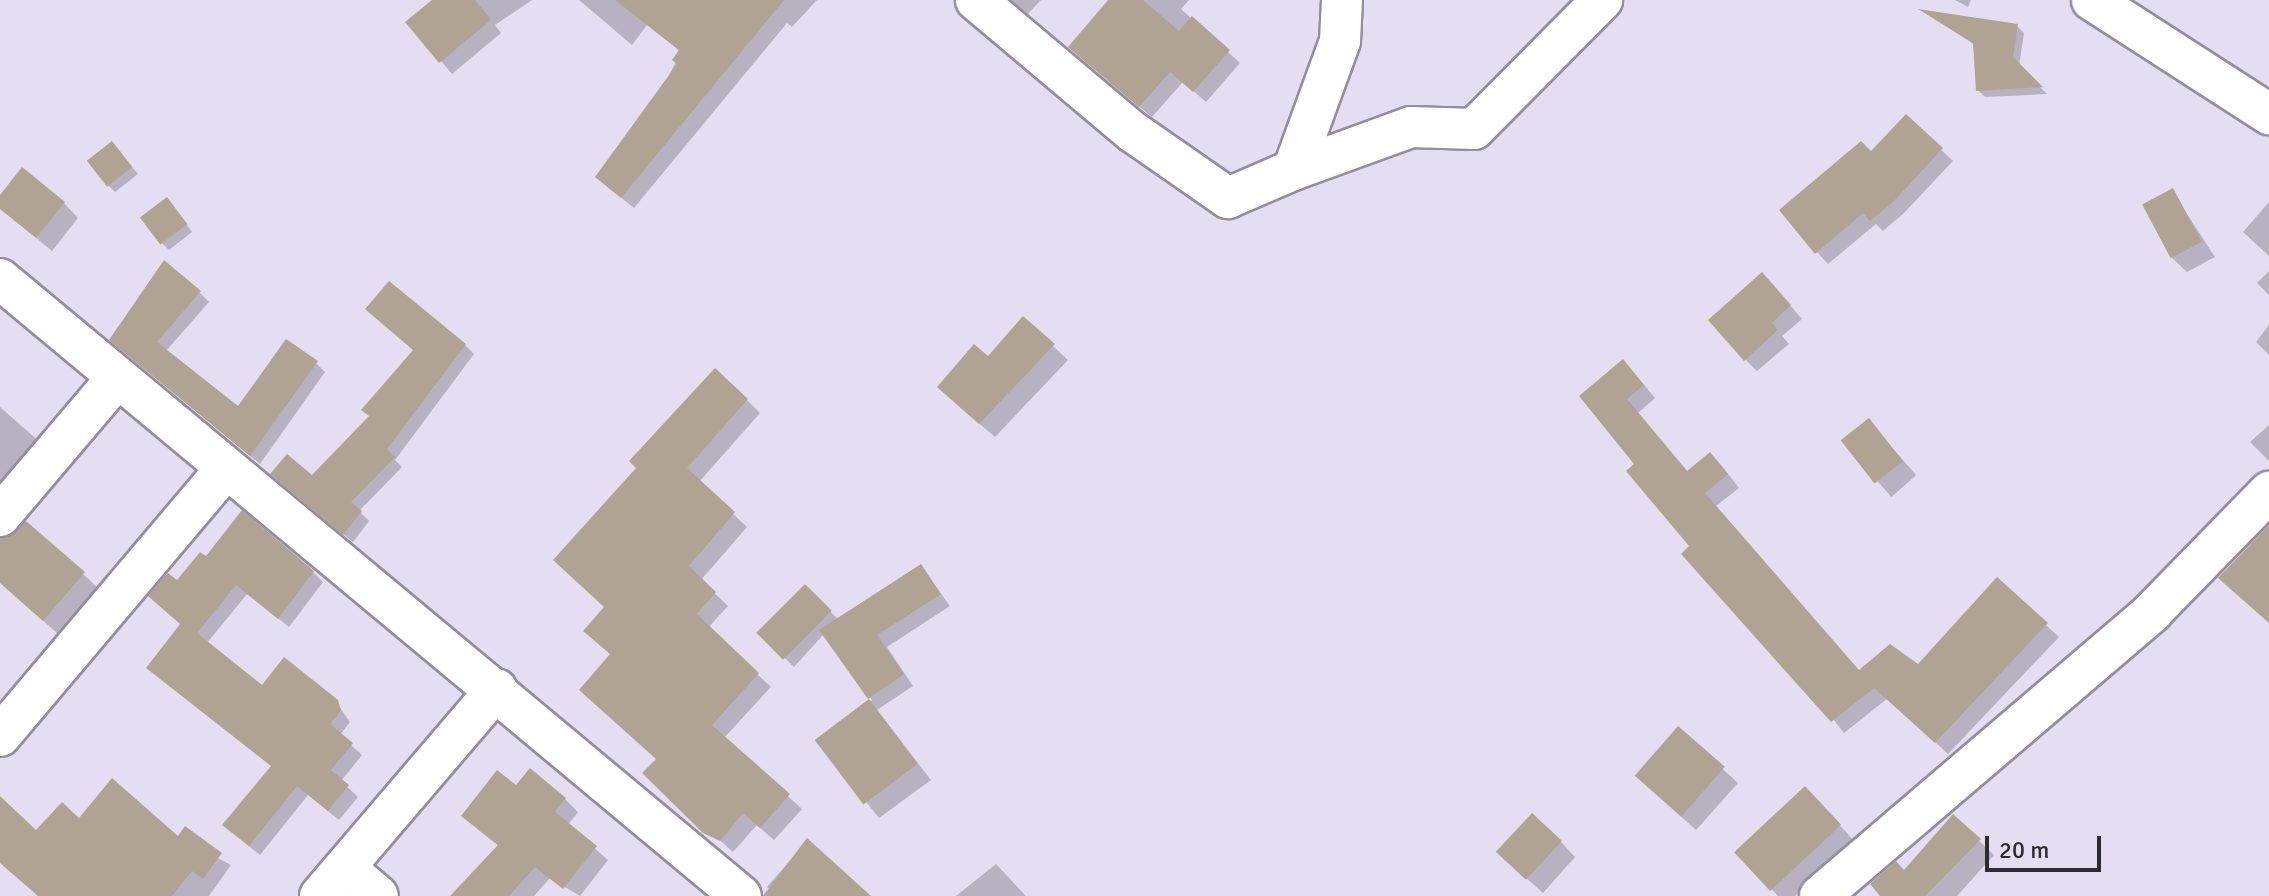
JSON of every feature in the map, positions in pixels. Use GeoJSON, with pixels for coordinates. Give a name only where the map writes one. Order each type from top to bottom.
{"type":"FeatureCollection","features":[{"type":"Feature","properties":{"kind":"street"},"geometry":{"type":"LineString","coordinates":[[976,0],[1133,132],[1228,198],[1293,170],[1411,127],[1474,129],[1602,0]]}},
{"type":"Feature","properties":{"kind":"street"},"geometry":{"type":"LineString","coordinates":[[1293,170],[1340,41],[1342,0]]}},
{"type":"Feature","properties":{"kind":"street"},"geometry":{"type":"LineString","coordinates":[[2092,0],[2269,114]]}},
{"type":"Feature","properties":{"kind":"street"},"geometry":{"type":"LineString","coordinates":[[0,279],[226,469],[497,689],[741,896]]}},
{"type":"Feature","properties":{"kind":"street"},"geometry":{"type":"LineString","coordinates":[[0,516],[117,378]]}},
{"type":"Feature","properties":{"kind":"street"},"geometry":{"type":"LineString","coordinates":[[0,736],[226,469]]}},
{"type":"Feature","properties":{"kind":"street"},"geometry":{"type":"LineString","coordinates":[[1820,896],[2152,612],[2269,492]]}},
{"type":"Feature","properties":{"kind":"street"},"geometry":{"type":"LineString","coordinates":[[378,896],[332,882],[497,689]]}},
{"type":"Feature","properties":{"kind":"building"},"geometry":{"type":"Polygon","coordinates":[[[432,0],[475,0],[491,20],[439,63],[405,22],[432,0]]]}},
{"type":"Feature","properties":{"kind":"building"},"geometry":{"type":"Polygon","coordinates":[[[615,0],[784,0],[621,198],[595,177],[677,64],[672,60],[679,50],[615,0]]]}},
{"type":"Feature","properties":{"kind":"building"},"geometry":{"type":"Polygon","coordinates":[[[1108,0],[1143,0],[1179,31],[1192,16],[1230,50],[1193,92],[1170,72],[1139,107],[1068,47],[1108,0]]]}},
{"type":"Feature","properties":{"kind":"building"},"geometry":{"type":"Polygon","coordinates":[[[1918,9],[2018,24],[2013,57],[2043,87],[1976,91],[1973,43],[1918,9]]]}},
{"type":"Feature","properties":{"kind":"building"},"geometry":{"type":"Polygon","coordinates":[[[1906,114],[1943,148],[1893,202],[1870,221],[1863,213],[1815,254],[1779,210],[1861,141],[1871,151],[1906,114]]]}},
{"type":"Feature","properties":{"kind":"building"},"geometry":{"type":"Polygon","coordinates":[[[112,141],[132,167],[107,187],[87,161],[112,141]]]}},
{"type":"Feature","properties":{"kind":"building"},"geometry":{"type":"Polygon","coordinates":[[[22,167],[65,202],[36,238],[0,209],[0,195],[22,167]]]}},
{"type":"Feature","properties":{"kind":"building"},"geometry":{"type":"Polygon","coordinates":[[[2173,188],[2202,242],[2171,258],[2142,204],[2173,188]]]}},
{"type":"Feature","properties":{"kind":"building"},"geometry":{"type":"Polygon","coordinates":[[[167,197],[187,224],[160,245],[140,217],[167,197]]]}},
{"type":"Feature","properties":{"kind":"building"},"geometry":{"type":"Polygon","coordinates":[[[164,260],[201,291],[157,342],[238,406],[286,339],[318,361],[250,456],[109,340],[164,260]]]}},
{"type":"Feature","properties":{"kind":"building"},"geometry":{"type":"Polygon","coordinates":[[[1762,272],[1791,305],[1772,323],[1778,330],[1744,361],[1708,320],[1762,272]]]}},
{"type":"Feature","properties":{"kind":"building"},"geometry":{"type":"Polygon","coordinates":[[[389,281],[466,344],[387,449],[395,457],[351,502],[362,511],[343,535],[270,474],[287,454],[312,475],[369,416],[361,410],[413,350],[365,309],[389,281]]]}},
{"type":"Feature","properties":{"kind":"building"},"geometry":{"type":"Polygon","coordinates":[[[1023,316],[1055,344],[979,424],[937,387],[974,344],[988,356],[1023,316]]]}},
{"type":"Feature","properties":{"kind":"building"},"geometry":{"type":"Polygon","coordinates":[[[1623,359],[1644,385],[1627,399],[1687,471],[1710,452],[1728,474],[1705,493],[1859,670],[1890,644],[1918,664],[1997,577],[2048,623],[1935,743],[1874,688],[1831,722],[1681,554],[1689,546],[1626,471],[1634,464],[1579,396],[1623,359]]]}},
{"type":"Feature","properties":{"kind":"building"},"geometry":{"type":"Polygon","coordinates":[[[715,368],[748,399],[687,468],[735,512],[689,566],[716,592],[697,614],[759,673],[712,725],[790,794],[760,828],[743,813],[720,841],[703,833],[642,773],[656,759],[579,690],[610,654],[583,631],[604,607],[553,560],[636,468],[629,461],[715,368]]]}},
{"type":"Feature","properties":{"kind":"building"},"geometry":{"type":"Polygon","coordinates":[[[1869,418],[1903,461],[1874,484],[1841,440],[1869,418]]]}},
{"type":"Feature","properties":{"kind":"building"},"geometry":{"type":"Polygon","coordinates":[[[242,510],[314,571],[278,619],[236,585],[197,633],[262,685],[284,657],[338,700],[341,711],[330,724],[353,743],[331,770],[349,785],[328,811],[297,786],[249,846],[222,825],[271,766],[146,668],[180,624],[148,596],[168,573],[177,580],[200,552],[206,556],[242,510]]]}},
{"type":"Feature","properties":{"kind":"building"},"geometry":{"type":"Polygon","coordinates":[[[26,521],[85,572],[43,621],[0,583],[0,538],[26,521]]]}},
{"type":"Feature","properties":{"kind":"building"},"geometry":{"type":"Polygon","coordinates":[[[2269,525],[2269,623],[2218,578],[2269,525]]]}},
{"type":"Feature","properties":{"kind":"building"},"geometry":{"type":"Polygon","coordinates":[[[921,564],[941,594],[877,635],[904,674],[868,699],[819,630],[921,564]]]}},
{"type":"Feature","properties":{"kind":"building"},"geometry":{"type":"Polygon","coordinates":[[[805,584],[832,611],[783,660],[756,633],[805,584]]]}},
{"type":"Feature","properties":{"kind":"building"},"geometry":{"type":"Polygon","coordinates":[[[869,699],[918,764],[863,805],[815,740],[869,699]]]}},
{"type":"Feature","properties":{"kind":"building"},"geometry":{"type":"Polygon","coordinates":[[[1678,726],[1725,767],[1681,816],[1635,776],[1678,726]]]}},
{"type":"Feature","properties":{"kind":"building"},"geometry":{"type":"Polygon","coordinates":[[[530,768],[566,798],[555,812],[597,846],[563,889],[535,867],[509,896],[450,896],[498,845],[461,816],[497,770],[516,785],[530,768]]]}},
{"type":"Feature","properties":{"kind":"building"},"geometry":{"type":"Polygon","coordinates":[[[112,778],[178,836],[185,826],[222,853],[203,879],[192,871],[172,896],[38,896],[0,863],[0,796],[36,830],[62,802],[79,818],[112,778]]]}},
{"type":"Feature","properties":{"kind":"building"},"geometry":{"type":"Polygon","coordinates":[[[1805,786],[1841,825],[1770,891],[1734,852],[1805,786]]]}},
{"type":"Feature","properties":{"kind":"building"},"geometry":{"type":"Polygon","coordinates":[[[1532,813],[1562,841],[1526,880],[1496,852],[1532,813]]]}},
{"type":"Feature","properties":{"kind":"building"},"geometry":{"type":"Polygon","coordinates":[[[1953,814],[1981,839],[1925,896],[1880,896],[1870,884],[1896,861],[1904,870],[1953,814]]]}},
{"type":"Feature","properties":{"kind":"building"},"geometry":{"type":"Polygon","coordinates":[[[807,838],[871,896],[763,896],[807,838]]]}}]}
